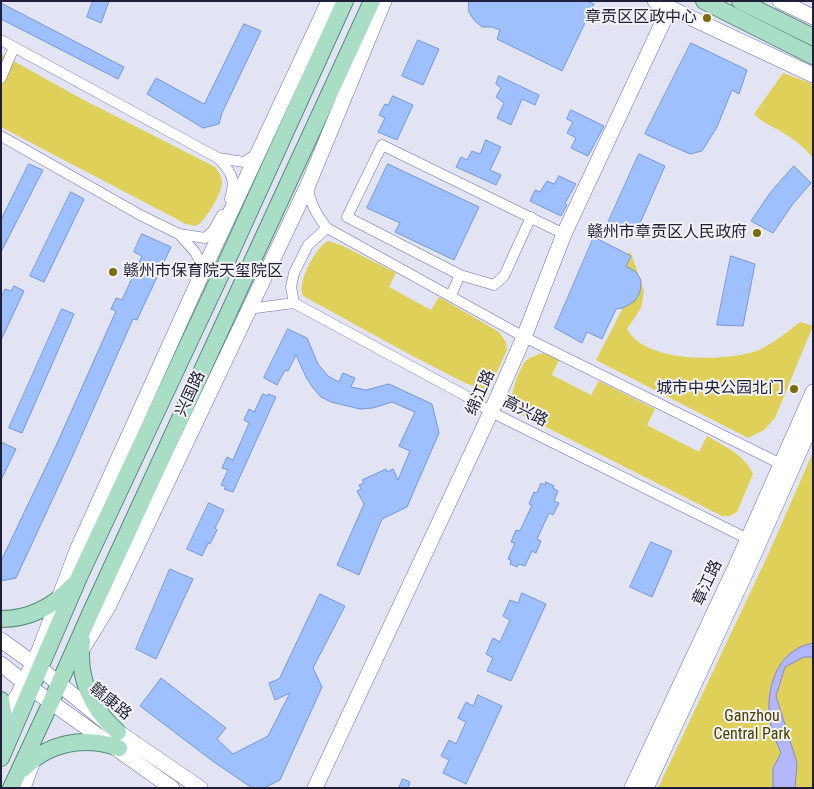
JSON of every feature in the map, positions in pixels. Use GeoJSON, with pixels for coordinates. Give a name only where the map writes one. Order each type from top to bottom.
{"type":"FeatureCollection","features":[{"type":"Feature","properties":{"kind":"main road","name":"兴国路"},"geometry":{"type":"LineString","coordinates":[[1,758],[28,685],[222,272],[345,1]]}},
{"type":"Feature","properties":{"kind":"main road","name":"兴国路"},"geometry":{"type":"LineString","coordinates":[[16,785],[61,685],[90,614],[372,1]]}},
{"type":"Feature","properties":{"kind":"main road"},"geometry":{"type":"LineString","coordinates":[[704,1],[813,56]]}},
{"type":"Feature","properties":{"kind":"main road"},"geometry":{"type":"LineString","coordinates":[[740,1],[813,36]]}},
{"type":"Feature","properties":{"kind":"main road"},"geometry":{"type":"LineString","coordinates":[[1,619],[29,615],[49,606],[70,588],[80,575]]}},
{"type":"Feature","properties":{"kind":"main road"},"geometry":{"type":"LineString","coordinates":[[90,614],[82,636],[82,672],[89,695],[101,715],[118,732]]}},
{"type":"Feature","properties":{"kind":"main road"},"geometry":{"type":"LineString","coordinates":[[1,700],[4,745],[1,758]]}},
{"type":"Feature","properties":{"kind":"main road"},"geometry":{"type":"LineString","coordinates":[[16,785],[34,760],[56,747],[77,742],[98,742],[119,748]]}},
{"type":"Feature","properties":{"kind":"street"},"geometry":{"type":"LineString","coordinates":[[37,666],[78,548],[204,269],[329,1]]}},
{"type":"Feature","properties":{"kind":"street"},"geometry":{"type":"LineString","coordinates":[[61,685],[108,607],[308,185],[384,1]]}},
{"type":"Feature","properties":{"kind":"street"},"geometry":{"type":"LineString","coordinates":[[655,1],[813,75]]}},
{"type":"Feature","properties":{"kind":"street"},"geometry":{"type":"LineString","coordinates":[[780,1],[813,17]]}},
{"type":"Feature","properties":{"kind":"street","name":"绵江路"},"geometry":{"type":"LineString","coordinates":[[315,788],[492,412],[524,337],[564,234],[669,9]]}},
{"type":"Feature","properties":{"kind":"street"},"geometry":{"type":"LineString","coordinates":[[1,40],[218,158],[231,172],[234,187],[225,210],[213,231],[205,238],[179,234],[142,216],[1,136]]}},
{"type":"Feature","properties":{"kind":"street"},"geometry":{"type":"LineString","coordinates":[[1,78],[14,47]]}},
{"type":"Feature","properties":{"kind":"street"},"geometry":{"type":"LineString","coordinates":[[531,217],[504,276],[494,285],[460,275],[347,217],[382,146],[531,217],[564,234]]}},
{"type":"Feature","properties":{"kind":"street"},"geometry":{"type":"LineString","coordinates":[[218,158],[244,162],[258,152]]}},
{"type":"Feature","properties":{"kind":"street"},"geometry":{"type":"LineString","coordinates":[[308,185],[315,212],[327,228],[524,337],[781,464]]}},
{"type":"Feature","properties":{"kind":"street"},"geometry":{"type":"LineString","coordinates":[[248,309],[294,303],[290,287],[294,273],[308,245],[327,228]]}},
{"type":"Feature","properties":{"kind":"street"},"geometry":{"type":"LineString","coordinates":[[179,234],[195,252],[204,269]]}},
{"type":"Feature","properties":{"kind":"street"},"geometry":{"type":"LineString","coordinates":[[451,295],[460,275]]}},
{"type":"Feature","properties":{"kind":"street","name":"高兴路"},"geometry":{"type":"LineString","coordinates":[[294,303],[457,391],[492,412],[748,539]]}},
{"type":"Feature","properties":{"kind":"street","name":"章江路"},"geometry":{"type":"LineString","coordinates":[[632,788],[748,539],[813,392]]}},
{"type":"Feature","properties":{"kind":"street","name":"章江路"},"geometry":{"type":"LineString","coordinates":[[646,788],[750,564],[813,421]]}},
{"type":"Feature","properties":{"kind":"street","name":"赣康路"},"geometry":{"type":"LineString","coordinates":[[1,640],[37,666],[118,732],[200,788]]}},
{"type":"Feature","properties":{"kind":"street","name":"赣康路"},"geometry":{"type":"LineString","coordinates":[[1,664],[172,788]]}},
{"type":"Feature","properties":{"kind":"street"},"geometry":{"type":"LineString","coordinates":[[3,721],[28,685]]}},
{"type":"Feature","properties":{"kind":"street"},"geometry":{"type":"LineString","coordinates":[[34,760],[53,703]]}},
{"type":"Feature","properties":{"kind":"green space"},"geometry":{"type":"Polygon","coordinates":[[[1,54],[80,98],[215,167],[220,174],[222,182],[209,213],[196,226],[186,224],[1,127],[1,54]]]}},
{"type":"Feature","properties":{"kind":"green space"},"geometry":{"type":"Polygon","coordinates":[[[783,73],[813,84],[813,158],[795,140],[754,114],[783,73]]]}},
{"type":"Feature","properties":{"kind":"green space"},"geometry":{"type":"Polygon","coordinates":[[[328,241],[343,246],[396,273],[389,287],[431,310],[439,297],[499,332],[506,342],[507,350],[492,383],[483,389],[465,383],[303,296],[302,283],[308,266],[318,250],[328,241]]]}},
{"type":"Feature","properties":{"kind":"green space"},"geometry":{"type":"Polygon","coordinates":[[[631,253],[644,291],[641,308],[627,329],[636,340],[650,348],[667,354],[686,357],[706,358],[742,355],[768,345],[800,322],[813,326],[775,418],[764,430],[748,438],[596,360],[625,304],[623,254],[631,253]]]}},
{"type":"Feature","properties":{"kind":"green space"},"geometry":{"type":"Polygon","coordinates":[[[543,353],[559,360],[552,375],[591,395],[599,381],[655,409],[647,425],[699,452],[707,436],[739,456],[745,461],[753,474],[737,512],[730,516],[722,516],[516,412],[511,401],[520,371],[527,360],[543,353]]]}},
{"type":"Feature","properties":{"kind":"green space","name":"Ganzhou Central Park"},"geometry":{"type":"Polygon","coordinates":[[[813,452],[813,788],[658,788],[767,557],[813,452]]]}},
{"type":"Feature","properties":{"kind":"water"},"geometry":{"type":"Polygon","coordinates":[[[813,643],[813,657],[804,657],[785,667],[776,696],[797,763],[795,788],[773,788],[773,768],[781,753],[774,737],[769,714],[771,688],[775,675],[789,654],[800,647],[813,643]]]}},
{"type":"Feature","properties":{"kind":"building"},"geometry":{"type":"Polygon","coordinates":[[[93,1],[109,1],[101,23],[87,17],[93,1]]]}},
{"type":"Feature","properties":{"kind":"building"},"geometry":{"type":"Polygon","coordinates":[[[469,1],[587,1],[594,4],[562,71],[497,39],[500,30],[492,27],[482,27],[474,20],[469,12],[469,1]]]}},
{"type":"Feature","properties":{"kind":"building"},"geometry":{"type":"Polygon","coordinates":[[[1,3],[124,67],[118,79],[1,19],[1,3]]]}},
{"type":"Feature","properties":{"kind":"building"},"geometry":{"type":"Polygon","coordinates":[[[244,24],[261,31],[222,113],[219,124],[203,128],[147,94],[156,78],[204,104],[244,24]]]}},
{"type":"Feature","properties":{"kind":"building"},"geometry":{"type":"Polygon","coordinates":[[[418,40],[439,49],[423,85],[402,76],[418,40]]]}},
{"type":"Feature","properties":{"kind":"building"},"geometry":{"type":"Polygon","coordinates":[[[691,43],[747,70],[739,94],[732,90],[717,127],[702,151],[690,154],[645,134],[691,43]]]}},
{"type":"Feature","properties":{"kind":"building"},"geometry":{"type":"Polygon","coordinates":[[[499,76],[539,95],[535,105],[522,99],[511,125],[497,118],[504,103],[496,97],[501,88],[496,84],[499,76]]]}},
{"type":"Feature","properties":{"kind":"building"},"geometry":{"type":"Polygon","coordinates":[[[393,96],[413,105],[397,140],[378,132],[385,118],[379,115],[385,104],[388,105],[393,96]]]}},
{"type":"Feature","properties":{"kind":"building"},"geometry":{"type":"Polygon","coordinates":[[[571,110],[604,126],[588,156],[571,148],[576,138],[567,133],[573,122],[567,119],[571,110]]]}},
{"type":"Feature","properties":{"kind":"building"},"geometry":{"type":"Polygon","coordinates":[[[486,140],[501,147],[490,170],[501,175],[496,185],[456,167],[461,157],[467,160],[472,151],[480,154],[486,140]]]}},
{"type":"Feature","properties":{"kind":"building"},"geometry":{"type":"Polygon","coordinates":[[[639,154],[665,166],[634,237],[607,225],[639,154]]]}},
{"type":"Feature","properties":{"kind":"building"},"geometry":{"type":"Polygon","coordinates":[[[29,164],[43,170],[1,252],[1,220],[29,164]]]}},
{"type":"Feature","properties":{"kind":"building"},"geometry":{"type":"Polygon","coordinates":[[[388,164],[479,207],[454,260],[395,232],[400,223],[367,208],[388,164]]]}},
{"type":"Feature","properties":{"kind":"building"},"geometry":{"type":"Polygon","coordinates":[[[794,166],[811,183],[792,205],[773,233],[751,221],[770,193],[794,166]]]}},
{"type":"Feature","properties":{"kind":"building"},"geometry":{"type":"Polygon","coordinates":[[[559,176],[576,184],[565,203],[567,205],[561,216],[530,201],[535,190],[540,192],[547,181],[554,184],[559,176]]]}},
{"type":"Feature","properties":{"kind":"building"},"geometry":{"type":"Polygon","coordinates":[[[71,192],[84,199],[44,282],[30,276],[71,192]]]}},
{"type":"Feature","properties":{"kind":"building"},"geometry":{"type":"Polygon","coordinates":[[[142,234],[171,247],[137,320],[133,319],[16,578],[1,581],[1,561],[55,448],[116,311],[111,309],[116,298],[122,300],[142,256],[134,252],[142,234]]]}},
{"type":"Feature","properties":{"kind":"building"},"geometry":{"type":"Polygon","coordinates":[[[594,237],[631,256],[626,266],[636,272],[641,280],[640,292],[635,301],[623,308],[616,309],[602,339],[587,332],[582,343],[555,328],[594,237]]]}},
{"type":"Feature","properties":{"kind":"building"},"geometry":{"type":"Polygon","coordinates":[[[731,256],[755,264],[743,326],[717,325],[731,256]]]}},
{"type":"Feature","properties":{"kind":"building"},"geometry":{"type":"Polygon","coordinates":[[[14,286],[24,291],[1,340],[1,297],[5,289],[11,291],[14,286]]]}},
{"type":"Feature","properties":{"kind":"building"},"geometry":{"type":"Polygon","coordinates":[[[62,309],[74,314],[22,433],[9,428],[62,309]]]}},
{"type":"Feature","properties":{"kind":"building"},"geometry":{"type":"Polygon","coordinates":[[[288,329],[307,338],[318,364],[328,376],[339,382],[343,373],[355,378],[351,387],[366,390],[389,384],[432,404],[439,433],[407,507],[382,519],[359,575],[337,565],[364,504],[357,491],[361,489],[359,485],[364,483],[362,480],[386,469],[387,472],[393,469],[398,480],[410,451],[399,446],[415,412],[392,402],[373,408],[360,409],[331,402],[321,397],[313,388],[296,355],[288,371],[285,370],[277,385],[264,378],[288,329]]]}},
{"type":"Feature","properties":{"kind":"building"},"geometry":{"type":"Polygon","coordinates":[[[263,394],[276,397],[233,492],[224,489],[226,487],[221,485],[228,470],[222,468],[227,457],[233,460],[249,423],[244,420],[249,409],[254,412],[263,394]]]}},
{"type":"Feature","properties":{"kind":"building"},"geometry":{"type":"Polygon","coordinates":[[[1,442],[16,449],[1,480],[1,442]]]}},
{"type":"Feature","properties":{"kind":"building"},"geometry":{"type":"Polygon","coordinates":[[[546,482],[554,486],[553,488],[558,491],[554,501],[559,503],[553,515],[549,513],[537,539],[541,541],[536,553],[532,551],[525,566],[519,564],[517,567],[510,564],[511,560],[508,559],[515,543],[511,542],[516,530],[520,531],[532,505],[529,504],[534,492],[537,493],[541,483],[545,485],[546,482]]]}},
{"type":"Feature","properties":{"kind":"building"},"geometry":{"type":"Polygon","coordinates":[[[209,503],[224,510],[215,528],[217,530],[202,556],[187,549],[209,503]]]}},
{"type":"Feature","properties":{"kind":"building"},"geometry":{"type":"Polygon","coordinates":[[[651,542],[672,551],[652,597],[630,587],[651,542]]]}},
{"type":"Feature","properties":{"kind":"building"},"geometry":{"type":"Polygon","coordinates":[[[170,569],[193,579],[156,659],[136,649],[170,569]]]}},
{"type":"Feature","properties":{"kind":"building"},"geometry":{"type":"Polygon","coordinates":[[[522,593],[546,604],[511,681],[487,671],[493,658],[486,654],[493,638],[500,642],[510,620],[503,616],[510,600],[518,603],[522,593]]]}},
{"type":"Feature","properties":{"kind":"building"},"geometry":{"type":"Polygon","coordinates":[[[320,594],[345,606],[313,668],[322,687],[280,780],[264,788],[252,788],[140,706],[161,678],[226,728],[217,739],[233,754],[268,736],[290,693],[275,700],[269,683],[279,679],[320,594]]]}},
{"type":"Feature","properties":{"kind":"building"},"geometry":{"type":"Polygon","coordinates":[[[478,695],[502,706],[466,784],[443,773],[449,760],[441,756],[449,740],[456,744],[466,722],[458,718],[466,702],[473,706],[478,695]]]}},
{"type":"Feature","properties":{"kind":"building"},"geometry":{"type":"Polygon","coordinates":[[[403,779],[410,782],[408,788],[399,788],[403,779]]]}},
{"type":"Feature","properties":{"kind":"place","name":"章贡区区政中心"},"geometry":{"type":"Point","coordinates":[707,18]}},
{"type":"Feature","properties":{"kind":"place","name":"赣州市章贡区人民政府"},"geometry":{"type":"Point","coordinates":[757,233]}},
{"type":"Feature","properties":{"kind":"place","name":"赣州市保育院天玺院区"},"geometry":{"type":"Point","coordinates":[113,272]}},
{"type":"Feature","properties":{"kind":"place","name":"城市中央公园北门"},"geometry":{"type":"Point","coordinates":[794,389]}}]}
